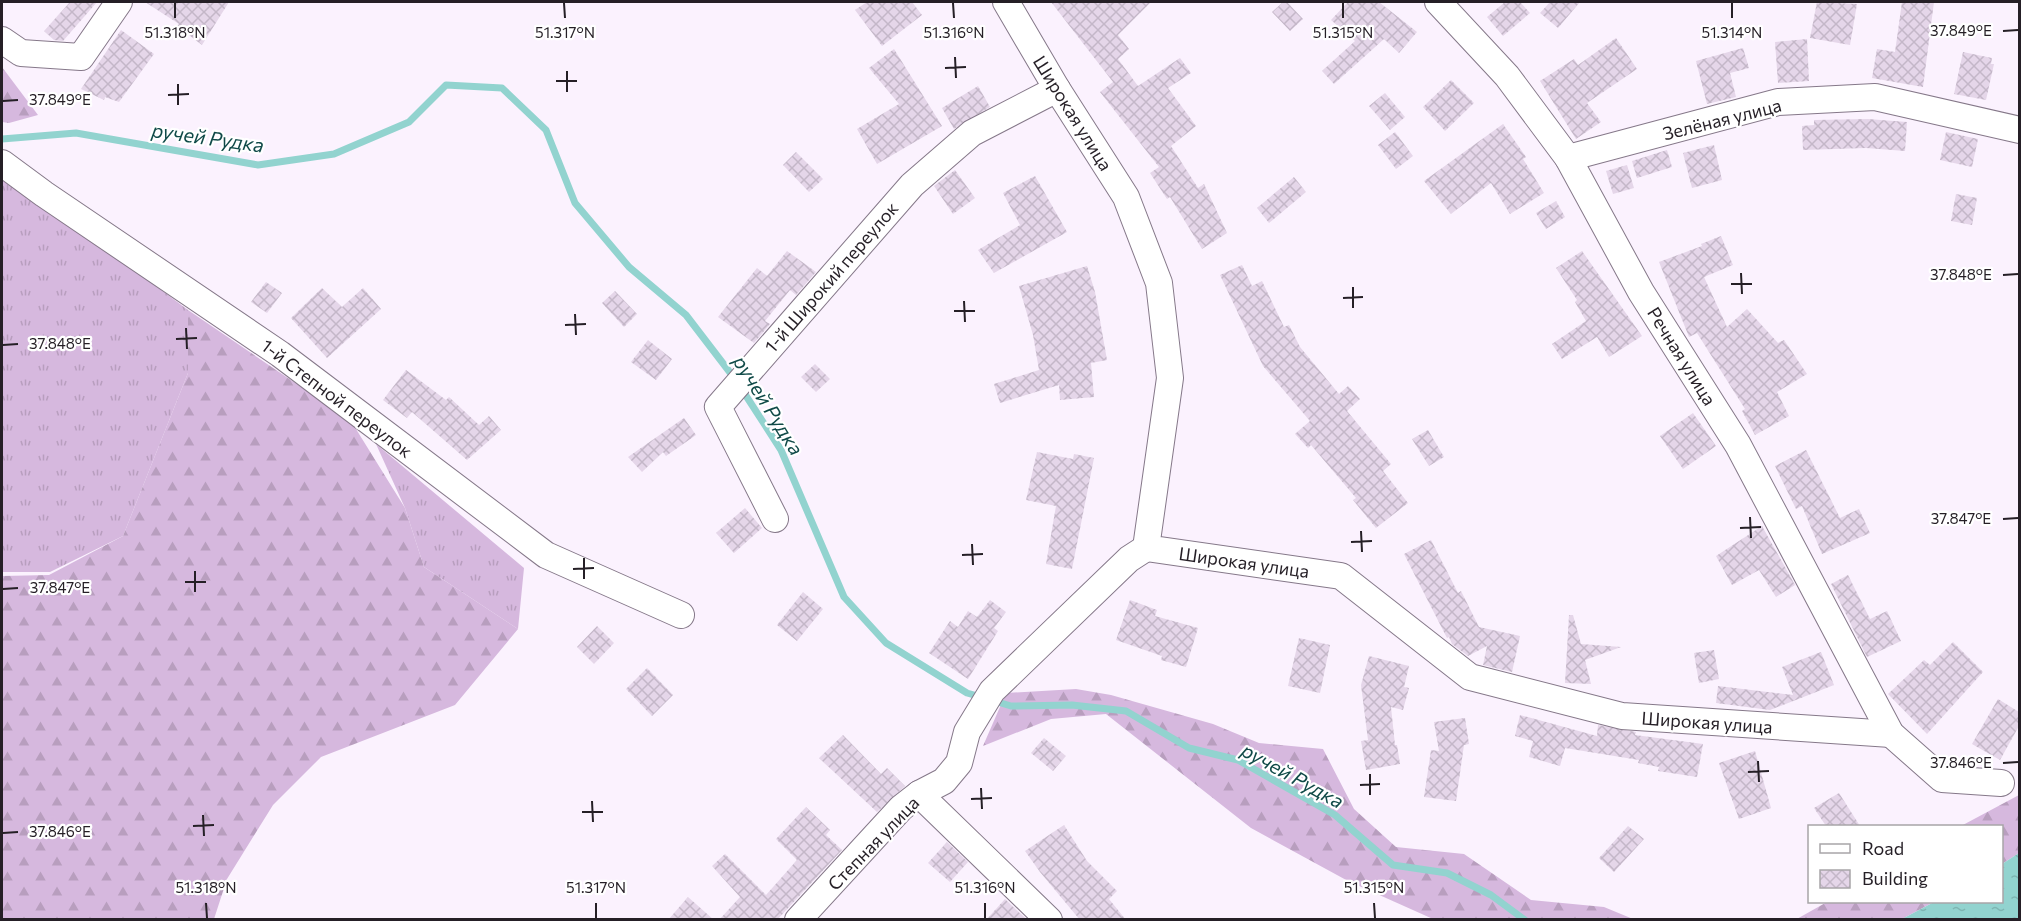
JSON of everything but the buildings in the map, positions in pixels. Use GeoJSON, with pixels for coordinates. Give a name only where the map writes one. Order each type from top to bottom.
{"type":"FeatureCollection","features":[{"type":"Feature","properties":{"kind":"street"},"geometry":{"type":"LineString","coordinates":[[2,40],[21,53],[81,57],[119,2]]}},
{"type":"Feature","properties":{"kind":"street","name":"Широкая улица"},"geometry":{"type":"LineString","coordinates":[[1006,2],[1057,89],[1126,197],[1159,283],[1170,378],[1146,548],[1341,576],[1470,677],[1622,716],[1891,734]]}},
{"type":"Feature","properties":{"kind":"street","name":"Речная улица"},"geometry":{"type":"LineString","coordinates":[[1438,2],[1507,76],[1568,158],[1641,292],[1738,445],[1891,734]]}},
{"type":"Feature","properties":{"kind":"street","name":"1-й Широкий переулок"},"geometry":{"type":"LineString","coordinates":[[775,519],[718,406],[912,185],[972,133],[1057,89]]}},
{"type":"Feature","properties":{"kind":"street","name":"Зелёная улица"},"geometry":{"type":"LineString","coordinates":[[1568,158],[1778,102],[1875,97],[2019,130]]}},
{"type":"Feature","properties":{"kind":"street","name":"1-й Степной переулок"},"geometry":{"type":"LineString","coordinates":[[2,163],[280,354],[546,555],[681,615]]}},
{"type":"Feature","properties":{"kind":"street","name":"Степная улица"},"geometry":{"type":"LineString","coordinates":[[798,920],[901,808],[919,794],[944,781],[959,763],[967,732],[987,699],[1129,559],[1146,548]]}},
{"type":"Feature","properties":{"kind":"street"},"geometry":{"type":"LineString","coordinates":[[1891,734],[1942,779],[2001,783]]}},
{"type":"Feature","properties":{"kind":"street"},"geometry":{"type":"LineString","coordinates":[[919,794],[1049,920]]}},
{"type":"Feature","properties":{"kind":"green space"},"geometry":{"type":"Polygon","coordinates":[[[2,67],[38,115],[9,123],[2,122],[2,67]]]}},
{"type":"Feature","properties":{"kind":"green space"},"geometry":{"type":"Polygon","coordinates":[[[2,171],[188,310],[188,373],[123,536],[50,572],[2,572],[2,171]]]}},
{"type":"Feature","properties":{"kind":"green space"},"geometry":{"type":"Polygon","coordinates":[[[188,310],[351,421],[405,508],[424,567],[518,629],[455,705],[321,757],[273,805],[227,879],[214,919],[2,919],[2,576],[49,575],[123,536],[188,373],[188,310]]]}},
{"type":"Feature","properties":{"kind":"green space"},"geometry":{"type":"Polygon","coordinates":[[[376,444],[524,568],[518,629],[424,567],[405,508],[376,444]]]}},
{"type":"Feature","properties":{"kind":"green space"},"geometry":{"type":"Polygon","coordinates":[[[1076,689],[1111,695],[1213,724],[1259,743],[1323,749],[1354,809],[1396,847],[1464,854],[1531,900],[1604,907],[1633,919],[1433,919],[1348,881],[1251,828],[1106,714],[1051,719],[983,746],[1006,693],[1076,689]]]}},
{"type":"Feature","properties":{"kind":"green space"},"geometry":{"type":"Polygon","coordinates":[[[2019,795],[2019,853],[2003,863],[2003,825],[1963,825],[2019,795]]]}},
{"type":"Feature","properties":{"kind":"green space"},"geometry":{"type":"Polygon","coordinates":[[[1825,903],[1932,903],[1902,919],[1795,920],[1825,903]]]}},
{"type":"Feature","properties":{"kind":"water"},"geometry":{"type":"Polygon","coordinates":[[[2019,853],[2019,919],[1902,919],[1932,903],[2003,903],[2003,863],[2019,853]]]}},
{"type":"Feature","properties":{"kind":"waterway","name":"ручей Рудка"},"geometry":{"type":"LineString","coordinates":[[2,139],[76,133],[258,165],[334,154],[409,122],[446,85],[502,88],[546,130],[575,203],[629,267],[686,315],[735,379]]}},
{"type":"Feature","properties":{"kind":"waterway","name":"ручей Рудка"},"geometry":{"type":"LineString","coordinates":[[741,388],[781,450],[844,597],[886,643],[967,693],[981,697]]}},
{"type":"Feature","properties":{"kind":"waterway","name":"ручей Рудка"},"geometry":{"type":"LineString","coordinates":[[991,700],[1011,706],[1072,705],[1126,711],[1189,748],[1238,760],[1335,815],[1393,865],[1447,873],[1491,895],[1525,920]]}}]}
